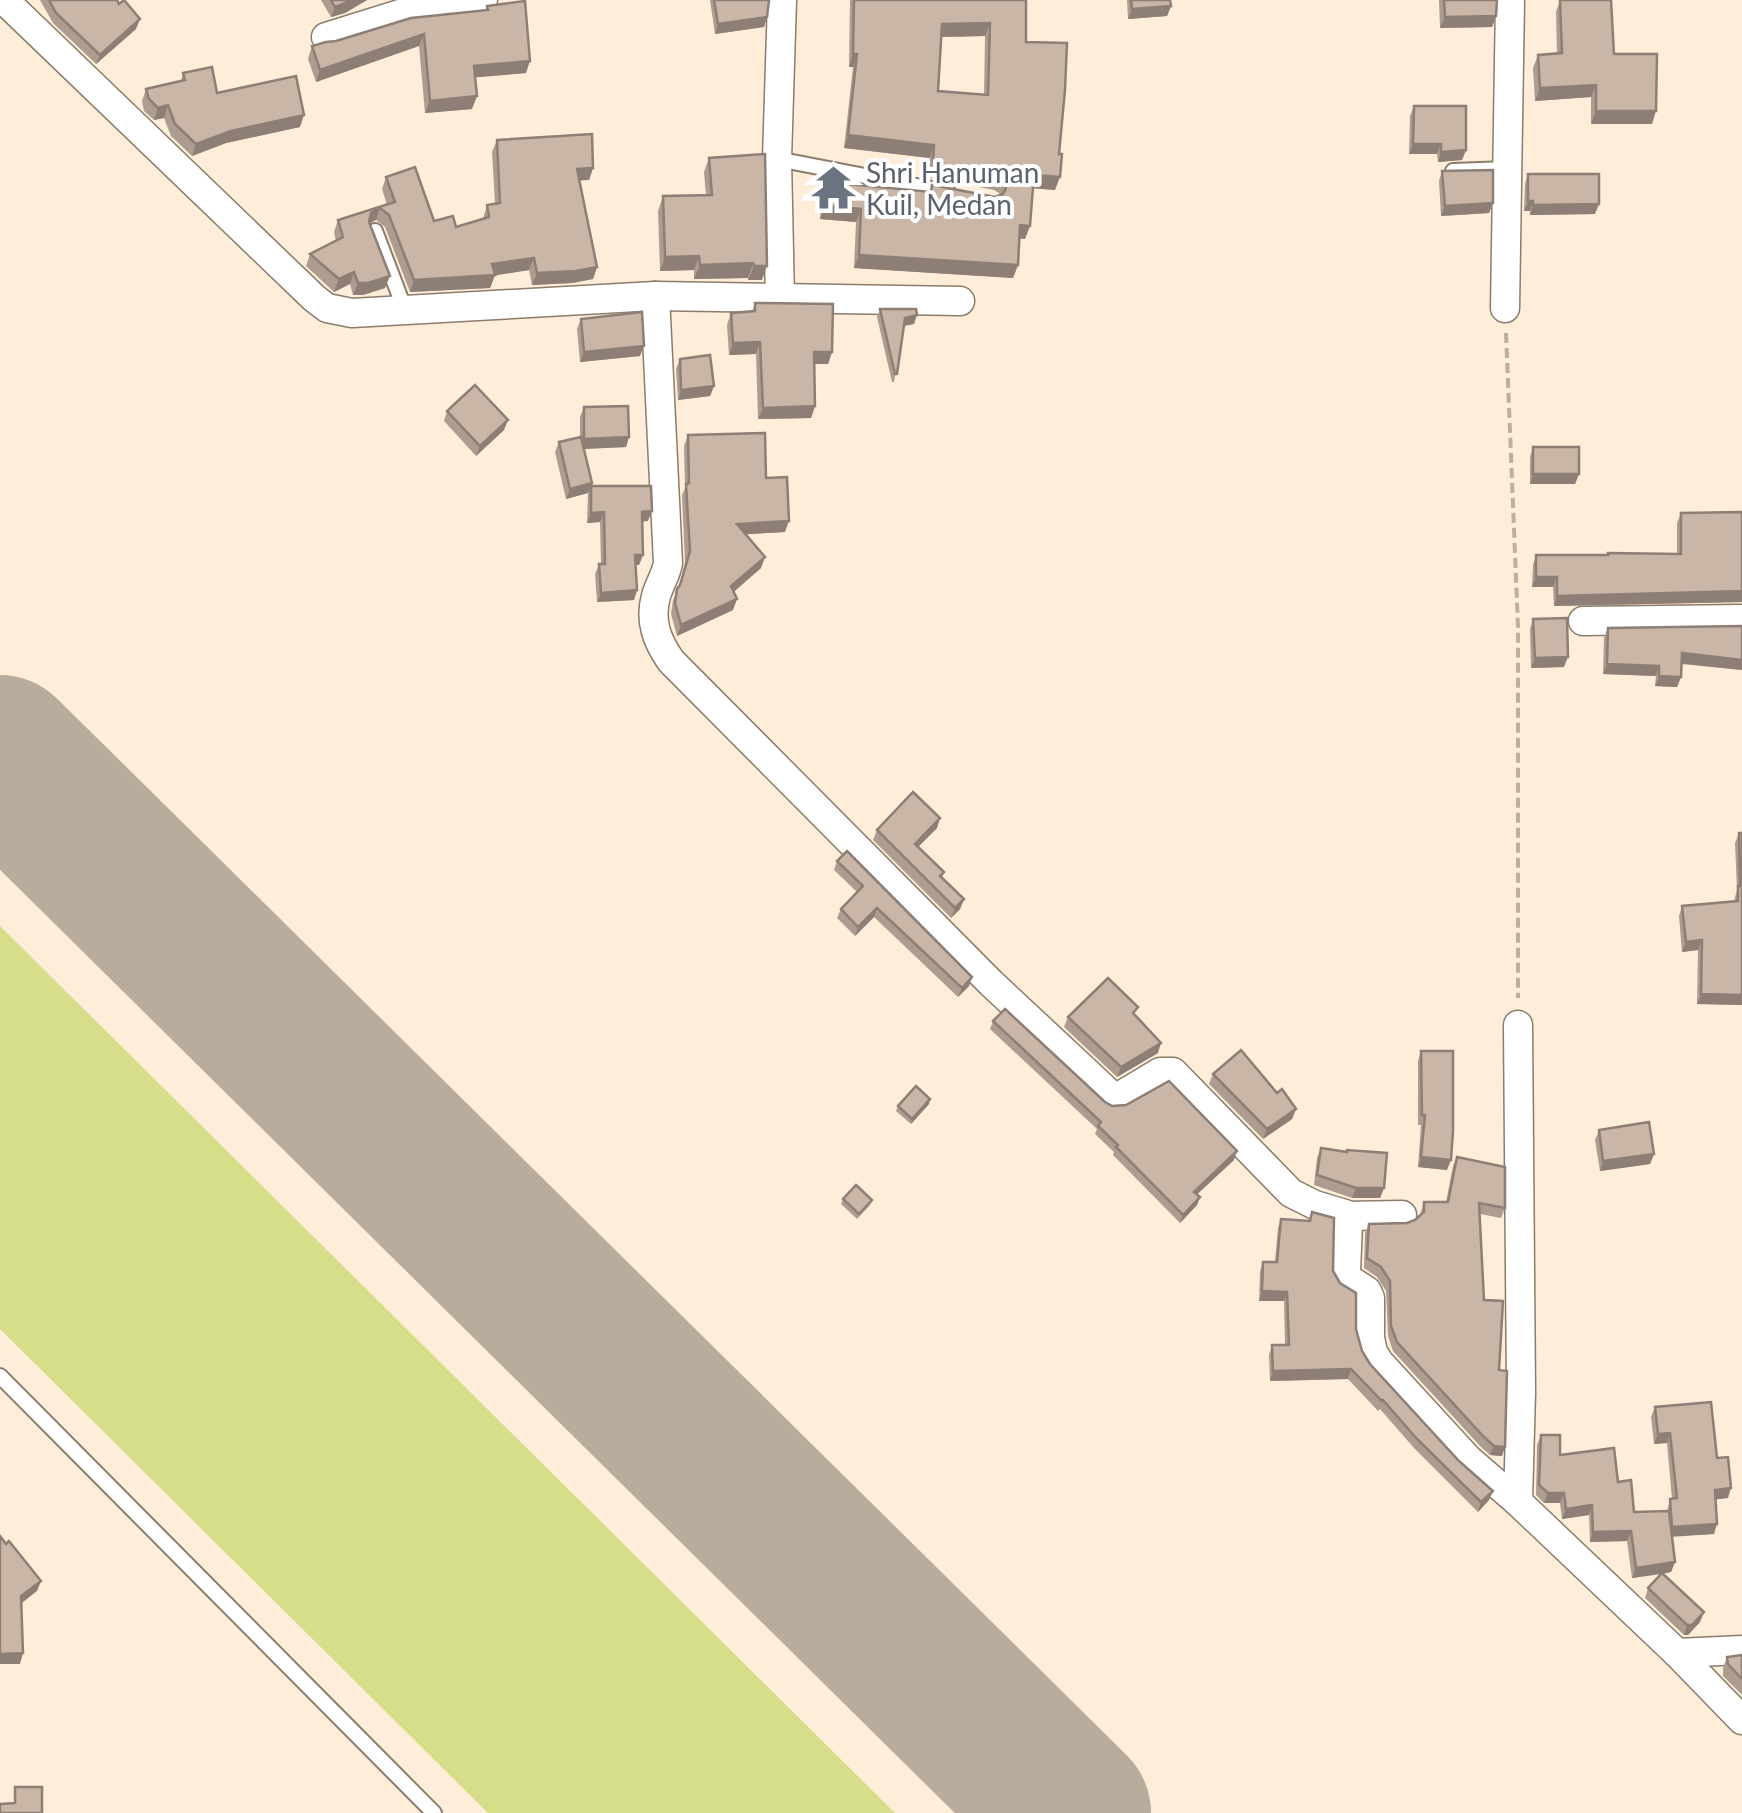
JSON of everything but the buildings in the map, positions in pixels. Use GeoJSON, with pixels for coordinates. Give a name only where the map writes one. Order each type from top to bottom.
{"type":"FeatureCollection","features":[{"type":"Feature","properties":{"kind":"street"},"geometry":{"type":"LineString","coordinates":[[4,0],[327,308],[352,313],[656,296],[960,301]]}},
{"type":"Feature","properties":{"kind":"street"},"geometry":{"type":"LineString","coordinates":[[326,36],[402,13],[483,0]]}},
{"type":"Feature","properties":{"kind":"street"},"geometry":{"type":"LineString","coordinates":[[780,298],[777,159],[782,0]]}},
{"type":"Feature","properties":{"kind":"street"},"geometry":{"type":"LineString","coordinates":[[1504,308],[1510,0]]}},
{"type":"Feature","properties":{"kind":"street"},"geometry":{"type":"LineString","coordinates":[[656,296],[668,564],[656,598],[654,622],[658,643],[672,661],[991,984],[1113,1097],[1160,1072],[1173,1072],[1291,1192],[1346,1216],[1402,1215]]}},
{"type":"Feature","properties":{"kind":"street"},"geometry":{"type":"LineString","coordinates":[[1583,621],[1742,619]]}},
{"type":"Feature","properties":{"kind":"street"},"geometry":{"type":"LineString","coordinates":[[1518,1025],[1518,1502]]}},
{"type":"Feature","properties":{"kind":"street"},"geometry":{"type":"LineString","coordinates":[[1346,1216],[1347,1278],[1370,1298],[1373,1352],[1468,1459],[1518,1502],[1742,1720]]}},
{"type":"Feature","properties":{"kind":"street"},"geometry":{"type":"LineString","coordinates":[[1676,1653],[1742,1650]]}},
{"type":"Feature","properties":{"kind":"lane"},"geometry":{"type":"LineString","coordinates":[[777,159],[972,197]]}},
{"type":"Feature","properties":{"kind":"lane"},"geometry":{"type":"LineString","coordinates":[[1443,172],[1507,169]]}},
{"type":"Feature","properties":{"kind":"lane"},"geometry":{"type":"LineString","coordinates":[[375,231],[405,310]]}},
{"type":"Feature","properties":{"kind":"lane"},"geometry":{"type":"LineString","coordinates":[[0,1376],[434,1813]]}},
{"type":"Feature","properties":{"kind":"path"},"geometry":{"type":"LineString","coordinates":[[1504,308],[1518,626],[1518,1025]]}},
{"type":"Feature","properties":{"kind":"green space"},"geometry":{"type":"Polygon","coordinates":[[[0,926],[895,1813],[488,1813],[0,1329],[0,926]]]}},
{"type":"Feature","properties":{"kind":"runway"},"geometry":{"type":"LineString","coordinates":[[0,756],[1070,1813]]}},
{"type":"Feature","properties":{"kind":"place","name":"Shri Hanuman Kuil, Medan"},"geometry":{"type":"Point","coordinates":[833,188]}}]}
